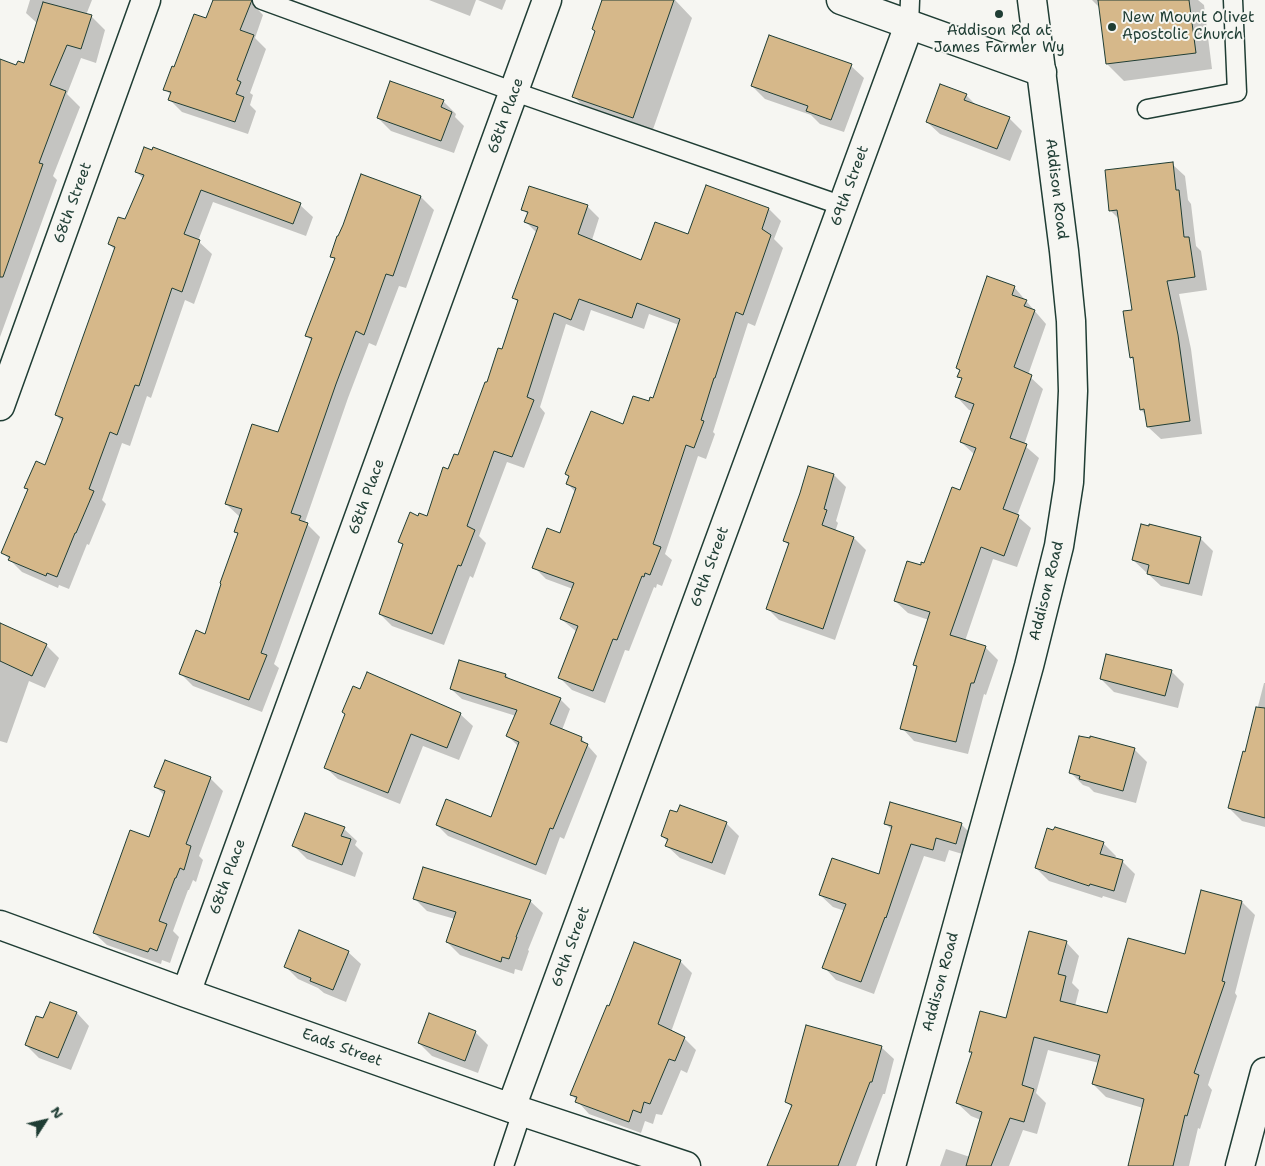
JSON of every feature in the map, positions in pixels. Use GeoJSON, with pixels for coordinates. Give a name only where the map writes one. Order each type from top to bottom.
{"type":"FeatureCollection","features":[{"type":"Feature","properties":{"kind":"street","name":"68th Street"},"geometry":{"type":"LineString","coordinates":[[0,406],[146,0]]}},
{"type":"Feature","properties":{"kind":"street","name":"68th Place"},"geometry":{"type":"LineString","coordinates":[[186,993],[548,0]]}},
{"type":"Feature","properties":{"kind":"street"},"geometry":{"type":"LineString","coordinates":[[841,0],[910,12],[1042,72]]}},
{"type":"Feature","properties":{"kind":"street","name":"Addison Road"},"geometry":{"type":"LineString","coordinates":[[890,1166],[1029,666],[1059,546],[1069,482],[1073,391],[1070,320],[1064,252],[1032,0]]}},
{"type":"Feature","properties":{"kind":"street","name":"69th Street"},"geometry":{"type":"LineString","coordinates":[[516,1110],[843,206],[910,12]]}},
{"type":"Feature","properties":{"kind":"street","name":"Eads Street"},"geometry":{"type":"LineString","coordinates":[[0,925],[516,1110],[686,1166]]}},
{"type":"Feature","properties":{"kind":"street"},"geometry":{"type":"LineString","coordinates":[[1240,1166],[1265,1072]]}},
{"type":"Feature","properties":{"kind":"lane"},"geometry":{"type":"LineString","coordinates":[[262,0],[515,92],[843,206]]}},
{"type":"Feature","properties":{"kind":"lane"},"geometry":{"type":"LineString","coordinates":[[1147,109],[1237,92],[1233,0]]}},
{"type":"Feature","properties":{"kind":"lane"},"geometry":{"type":"LineString","coordinates":[[504,1166],[516,1110]]}},
{"type":"Feature","properties":{"kind":"building"},"geometry":{"type":"Polygon","coordinates":[[[213,0],[252,0],[240,30],[254,35],[237,80],[241,82],[236,94],[244,97],[235,122],[168,100],[171,92],[163,90],[194,14],[206,18],[213,0]]]}},
{"type":"Feature","properties":{"kind":"building"},"geometry":{"type":"Polygon","coordinates":[[[602,0],[674,0],[633,118],[572,97],[595,31],[592,29],[602,0]]]}},
{"type":"Feature","properties":{"kind":"building"},"geometry":{"type":"Polygon","coordinates":[[[1098,0],[1189,0],[1196,53],[1106,64],[1098,0]]]}},
{"type":"Feature","properties":{"kind":"building"},"geometry":{"type":"Polygon","coordinates":[[[43,2],[92,15],[81,49],[67,45],[50,85],[66,91],[39,163],[43,164],[3,277],[0,277],[0,59],[16,65],[18,61],[24,63],[43,2]]]}},
{"type":"Feature","properties":{"kind":"building"},"geometry":{"type":"Polygon","coordinates":[[[769,35],[852,64],[831,120],[806,111],[808,106],[751,86],[769,35]]]}},
{"type":"Feature","properties":{"kind":"building"},"geometry":{"type":"Polygon","coordinates":[[[390,81],[444,100],[441,107],[452,112],[441,141],[377,118],[390,81]]]}},
{"type":"Feature","properties":{"kind":"building"},"geometry":{"type":"Polygon","coordinates":[[[940,84],[967,94],[964,100],[1010,117],[997,149],[926,122],[940,84]]]}},
{"type":"Feature","properties":{"kind":"building"},"geometry":{"type":"Polygon","coordinates":[[[144,147],[152,150],[153,147],[301,203],[293,224],[201,190],[184,234],[200,240],[182,292],[172,288],[139,386],[135,385],[117,435],[110,432],[89,489],[94,491],[57,577],[47,573],[46,576],[8,560],[10,557],[1,553],[28,489],[24,488],[36,461],[45,465],[63,418],[55,415],[115,247],[108,244],[118,217],[125,219],[144,175],[135,172],[144,147]]]}},
{"type":"Feature","properties":{"kind":"building"},"geometry":{"type":"Polygon","coordinates":[[[1173,162],[1176,190],[1179,190],[1184,237],[1189,237],[1195,277],[1167,281],[1178,335],[1190,421],[1147,427],[1144,409],[1140,410],[1133,357],[1130,358],[1123,311],[1132,310],[1117,210],[1109,211],[1105,170],[1173,162]]]}},
{"type":"Feature","properties":{"kind":"building"},"geometry":{"type":"Polygon","coordinates":[[[361,174],[421,196],[393,276],[386,274],[364,335],[356,331],[291,513],[301,516],[299,520],[308,523],[261,653],[267,655],[249,700],[179,674],[196,630],[205,634],[220,583],[238,533],[234,532],[242,509],[225,504],[252,424],[278,432],[312,338],[305,336],[335,258],[330,257],[361,174]]]}},
{"type":"Feature","properties":{"kind":"building"},"geometry":{"type":"Polygon","coordinates":[[[706,185],[769,208],[762,229],[771,235],[743,315],[736,312],[701,420],[704,421],[694,448],[686,445],[653,544],[661,547],[650,575],[645,573],[644,577],[642,576],[617,640],[613,639],[593,691],[558,678],[578,626],[560,619],[574,583],[532,568],[547,528],[560,533],[576,488],[566,484],[569,476],[565,474],[591,411],[623,424],[633,396],[649,401],[650,397],[653,398],[680,319],[637,303],[632,318],[579,299],[571,320],[554,313],[527,397],[534,400],[512,457],[494,451],[467,526],[475,530],[461,566],[458,565],[432,634],[379,614],[403,544],[398,542],[410,512],[418,516],[419,513],[427,516],[443,467],[448,469],[454,454],[458,455],[485,382],[487,382],[498,348],[502,349],[518,300],[512,298],[538,227],[524,222],[528,212],[521,210],[529,186],[588,205],[578,234],[641,260],[655,222],[688,234],[706,185]]]}},
{"type":"Feature","properties":{"kind":"building"},"geometry":{"type":"Polygon","coordinates":[[[987,276],[1015,286],[1012,295],[1027,300],[1024,306],[1035,310],[1014,367],[1032,375],[1010,438],[1027,444],[1003,509],[1019,515],[1004,556],[981,547],[950,635],[986,646],[974,683],[971,683],[956,742],[900,729],[917,666],[913,665],[930,612],[894,601],[907,561],[921,565],[921,562],[924,563],[952,487],[960,490],[976,448],[960,442],[974,404],[955,397],[962,378],[957,377],[960,370],[956,368],[987,276]]]}},
{"type":"Feature","properties":{"kind":"building"},"geometry":{"type":"Polygon","coordinates":[[[808,466],[834,474],[824,509],[827,510],[822,525],[854,537],[823,629],[766,609],[789,543],[783,541],[808,466]]]}},
{"type":"Feature","properties":{"kind":"building"},"geometry":{"type":"Polygon","coordinates":[[[1141,524],[1149,526],[1149,524],[1201,537],[1189,584],[1147,574],[1149,565],[1132,560],[1141,524]]]}},
{"type":"Feature","properties":{"kind":"building"},"geometry":{"type":"Polygon","coordinates":[[[0,623],[47,644],[32,676],[0,661],[0,623]]]}},
{"type":"Feature","properties":{"kind":"building"},"geometry":{"type":"Polygon","coordinates":[[[1106,654],[1172,670],[1165,696],[1100,679],[1106,654]]]}},
{"type":"Feature","properties":{"kind":"building"},"geometry":{"type":"Polygon","coordinates":[[[459,660],[506,674],[505,677],[561,698],[550,724],[582,737],[581,741],[588,744],[553,829],[550,828],[536,865],[436,825],[446,799],[491,817],[519,742],[506,736],[517,710],[450,689],[459,660]]]}},
{"type":"Feature","properties":{"kind":"building"},"geometry":{"type":"Polygon","coordinates":[[[367,672],[461,713],[447,748],[411,734],[388,793],[324,768],[345,714],[342,712],[353,686],[360,689],[367,672]]]}},
{"type":"Feature","properties":{"kind":"building"},"geometry":{"type":"Polygon","coordinates":[[[1256,707],[1265,708],[1265,818],[1228,808],[1256,707]]]}},
{"type":"Feature","properties":{"kind":"building"},"geometry":{"type":"Polygon","coordinates":[[[1079,736],[1090,738],[1090,736],[1135,748],[1123,791],[1079,779],[1080,776],[1069,773],[1079,736]]]}},
{"type":"Feature","properties":{"kind":"building"},"geometry":{"type":"Polygon","coordinates":[[[165,760],[211,777],[186,844],[191,846],[184,870],[180,868],[175,878],[159,921],[167,924],[157,951],[150,948],[148,952],[93,933],[130,830],[149,837],[165,791],[154,787],[165,760]]]}},
{"type":"Feature","properties":{"kind":"building"},"geometry":{"type":"Polygon","coordinates":[[[890,802],[962,823],[956,844],[936,838],[933,850],[911,844],[886,918],[861,982],[822,968],[846,904],[819,895],[832,858],[879,874],[892,826],[884,824],[890,802]]]}},
{"type":"Feature","properties":{"kind":"building"},"geometry":{"type":"Polygon","coordinates":[[[680,805],[727,822],[712,863],[665,846],[668,839],[661,836],[670,810],[677,812],[680,805]]]}},
{"type":"Feature","properties":{"kind":"building"},"geometry":{"type":"Polygon","coordinates":[[[305,813],[345,827],[341,836],[351,839],[342,865],[292,846],[305,813]]]}},
{"type":"Feature","properties":{"kind":"building"},"geometry":{"type":"Polygon","coordinates":[[[1055,827],[1104,842],[1100,854],[1123,860],[1114,891],[1090,884],[1089,886],[1035,868],[1047,828],[1053,830],[1055,827]]]}},
{"type":"Feature","properties":{"kind":"building"},"geometry":{"type":"Polygon","coordinates":[[[423,867],[531,900],[509,959],[502,957],[501,962],[446,942],[456,912],[413,899],[423,867]]]}},
{"type":"Feature","properties":{"kind":"building"},"geometry":{"type":"Polygon","coordinates":[[[1201,890],[1242,901],[1222,981],[1225,982],[1194,1073],[1199,1075],[1187,1116],[1185,1115],[1173,1166],[1128,1166],[1144,1099],[1092,1084],[1100,1055],[1034,1037],[1022,1085],[1034,1089],[1024,1122],[1010,1118],[991,1166],[966,1166],[982,1112],[956,1103],[972,1052],[969,1052],[980,1011],[1006,1018],[1029,931],[1067,941],[1058,974],[1066,976],[1060,1001],[1107,1013],[1128,938],[1185,954],[1201,890]]]}},
{"type":"Feature","properties":{"kind":"building"},"geometry":{"type":"Polygon","coordinates":[[[299,930],[349,951],[333,990],[310,981],[311,978],[284,967],[299,930]]]}},
{"type":"Feature","properties":{"kind":"building"},"geometry":{"type":"Polygon","coordinates":[[[634,942],[681,960],[658,1024],[685,1037],[675,1061],[669,1059],[650,1104],[644,1102],[641,1113],[633,1110],[629,1122],[575,1102],[577,1097],[570,1095],[607,1005],[609,1006],[634,942]]]}},
{"type":"Feature","properties":{"kind":"building"},"geometry":{"type":"Polygon","coordinates":[[[50,1002],[77,1012],[58,1058],[25,1045],[36,1016],[43,1018],[50,1002]]]}},
{"type":"Feature","properties":{"kind":"building"},"geometry":{"type":"Polygon","coordinates":[[[429,1013],[476,1031],[465,1061],[418,1043],[429,1013]]]}},
{"type":"Feature","properties":{"kind":"building"},"geometry":{"type":"Polygon","coordinates":[[[806,1025],[882,1046],[872,1082],[870,1082],[838,1166],[767,1166],[792,1105],[785,1102],[806,1025]]]}},
{"type":"Feature","properties":{"kind":"place","name":"Addison Rd at James Farmer Wy"},"geometry":{"type":"Point","coordinates":[999,14]}},
{"type":"Feature","properties":{"kind":"place","name":"New Mount Olivet Apostolic Church"},"geometry":{"type":"Point","coordinates":[1112,27]}}]}
